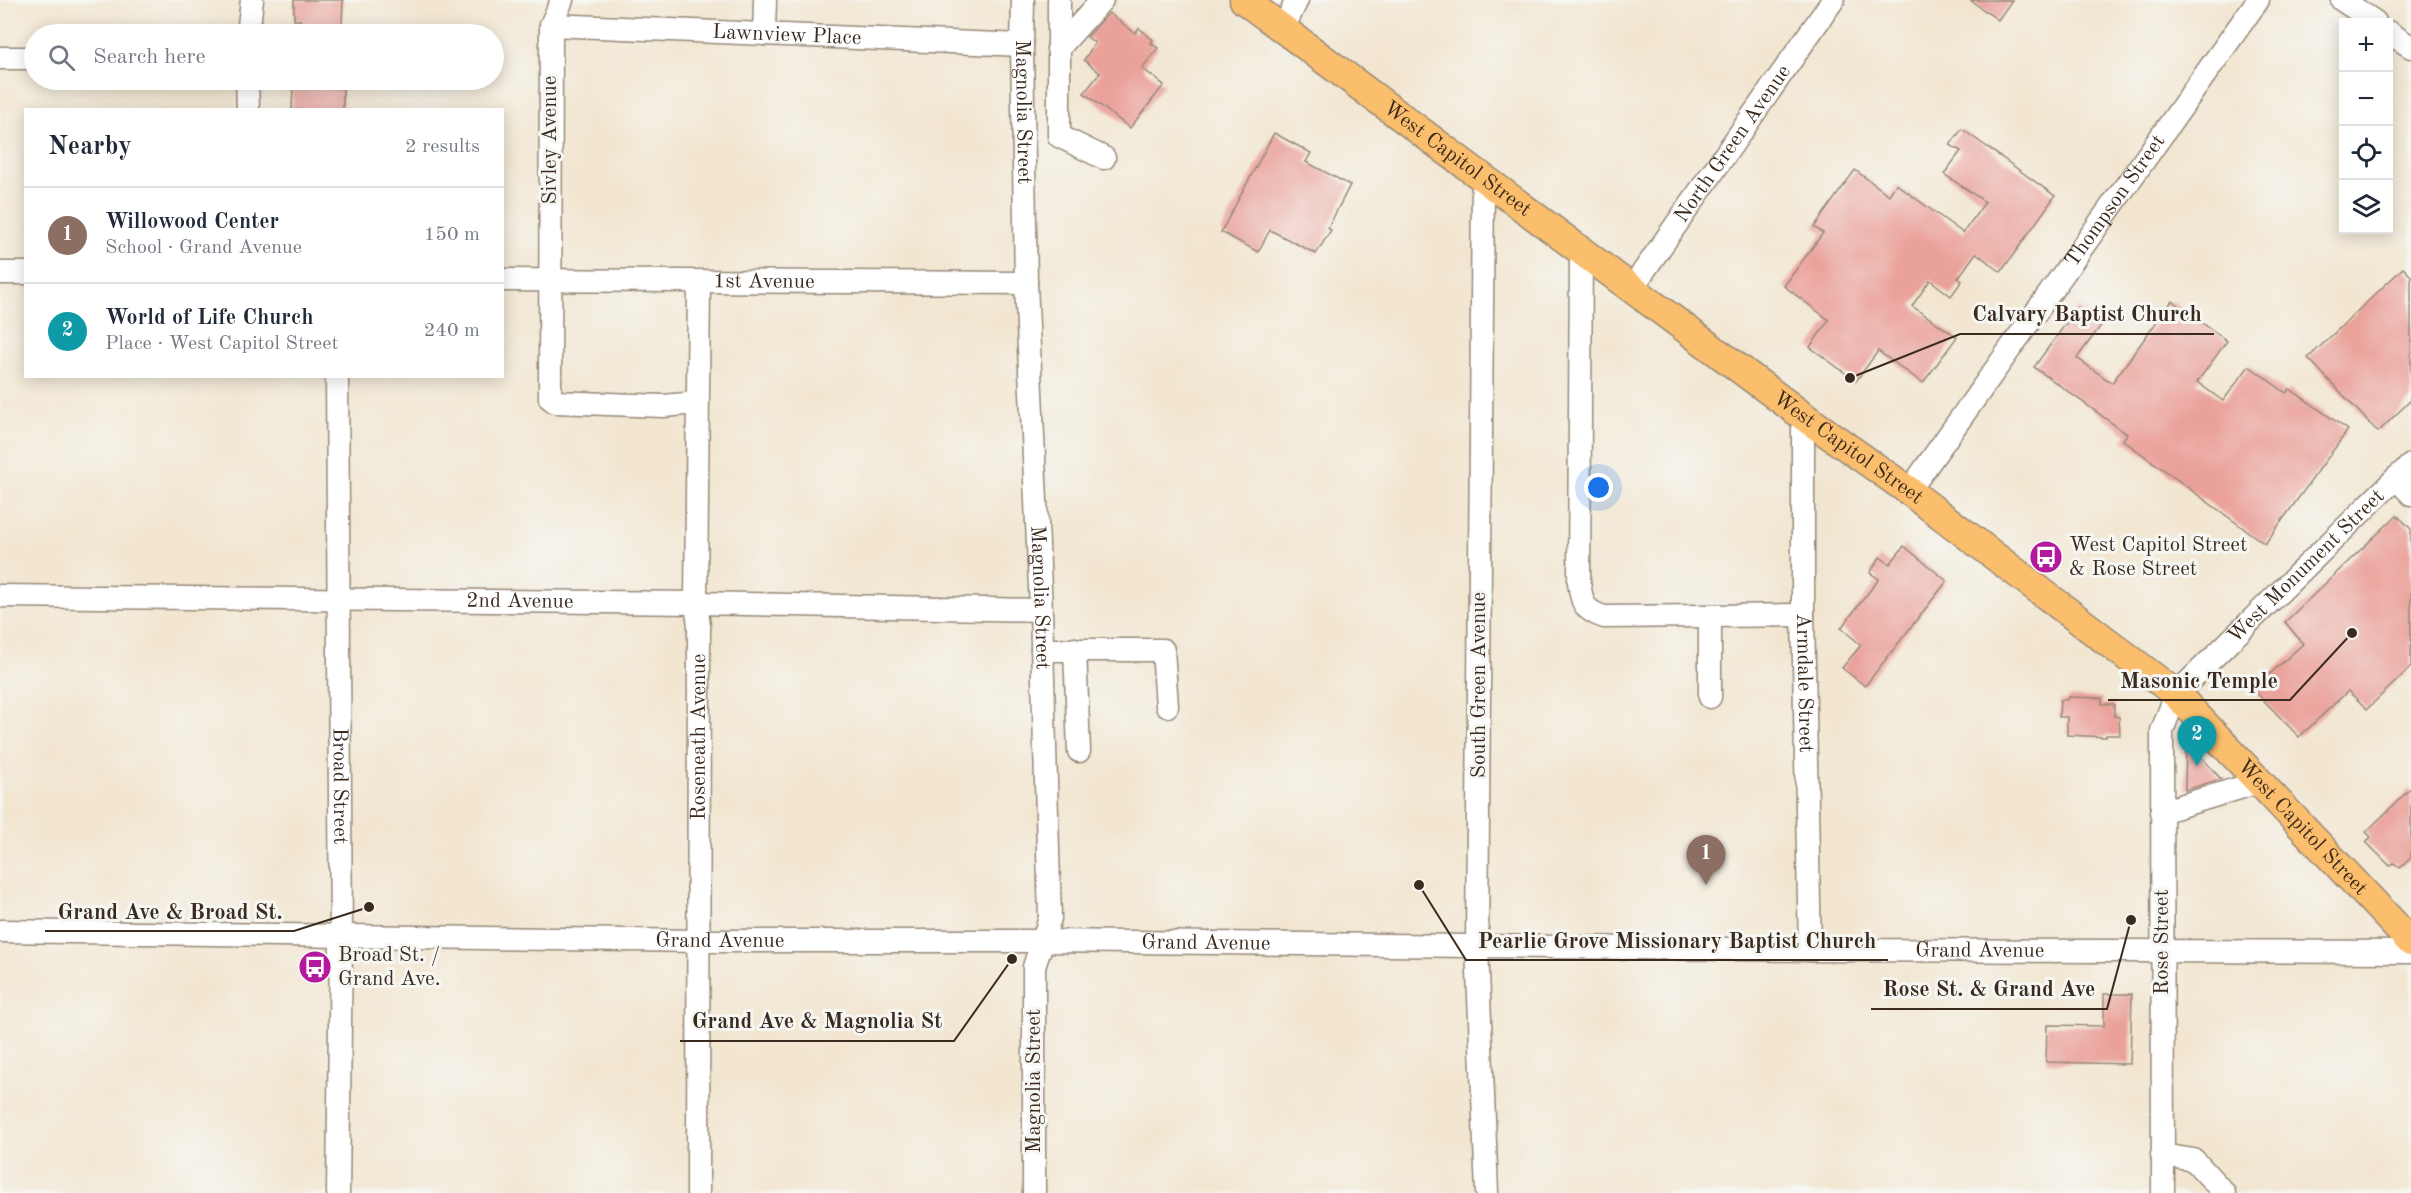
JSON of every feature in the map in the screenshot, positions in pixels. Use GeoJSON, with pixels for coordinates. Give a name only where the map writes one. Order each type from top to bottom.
{"type":"FeatureCollection","features":[{"type":"Feature","properties":{"kind":"main road","name":"West Capitol Street"},"geometry":{"type":"LineString","coordinates":[[1244,0],[1803,416],[1909,491],[2176,694],[2411,942]]}},
{"type":"Feature","properties":{"kind":"street"},"geometry":{"type":"LineString","coordinates":[[249,24],[252,0]]}},
{"type":"Feature","properties":{"kind":"street","name":"Sivley Avenue"},"geometry":{"type":"LineString","coordinates":[[562,0],[551,25],[550,398],[555,402],[663,406],[698,403]]}},
{"type":"Feature","properties":{"kind":"street"},"geometry":{"type":"LineString","coordinates":[[764,34],[765,0]]}},
{"type":"Feature","properties":{"kind":"street","name":"Magnolia Street"},"geometry":{"type":"LineString","coordinates":[[1023,0],[1026,283],[1041,610],[1050,918],[1034,967],[1034,1193]]}},
{"type":"Feature","properties":{"kind":"street"},"geometry":{"type":"LineString","coordinates":[[1059,0],[1084,26],[1059,136]]}},
{"type":"Feature","properties":{"kind":"street"},"geometry":{"type":"LineString","coordinates":[[1283,29],[1297,0]]}},
{"type":"Feature","properties":{"kind":"street","name":"North Green Avenue"},"geometry":{"type":"LineString","coordinates":[[1632,288],[1833,0]]}},
{"type":"Feature","properties":{"kind":"street","name":"Thompson Street"},"geometry":{"type":"LineString","coordinates":[[1909,491],[2258,0]]}},
{"type":"Feature","properties":{"kind":"street"},"geometry":{"type":"LineString","coordinates":[[2342,0],[2369,18]]}},
{"type":"Feature","properties":{"kind":"street","name":"Lawnview Place"},"geometry":{"type":"LineString","coordinates":[[551,25],[1022,45]]}},
{"type":"Feature","properties":{"kind":"street"},"geometry":{"type":"LineString","coordinates":[[2393,35],[2411,47]]}},
{"type":"Feature","properties":{"kind":"street"},"geometry":{"type":"LineString","coordinates":[[0,58],[24,58]]}},
{"type":"Feature","properties":{"kind":"street"},"geometry":{"type":"LineString","coordinates":[[247,90],[248,108]]}},
{"type":"Feature","properties":{"kind":"street"},"geometry":{"type":"LineString","coordinates":[[1023,123],[1059,136],[1104,158]]}},
{"type":"Feature","properties":{"kind":"street","name":"South Green Avenue"},"geometry":{"type":"LineString","coordinates":[[1483,177],[1477,947],[1487,1193]]}},
{"type":"Feature","properties":{"kind":"street"},"geometry":{"type":"LineString","coordinates":[[1581,250],[1579,582],[1582,600],[1589,612],[1604,617],[1803,615]]}},
{"type":"Feature","properties":{"kind":"street"},"geometry":{"type":"LineString","coordinates":[[0,273],[24,273]]}},
{"type":"Feature","properties":{"kind":"street","name":"1st Avenue"},"geometry":{"type":"LineString","coordinates":[[504,280],[1026,283]]}},
{"type":"Feature","properties":{"kind":"street","name":"Roseneath Avenue"},"geometry":{"type":"LineString","coordinates":[[698,1193],[699,626],[696,603],[699,282]]}},
{"type":"Feature","properties":{"kind":"street","name":"Broad Street"},"geometry":{"type":"LineString","coordinates":[[337,378],[341,937],[338,1193]]}},
{"type":"Feature","properties":{"kind":"street","name":"Armdale Street"},"geometry":{"type":"LineString","coordinates":[[1803,416],[1803,615],[1810,950]]}},
{"type":"Feature","properties":{"kind":"street","name":"West Monument Street"},"geometry":{"type":"LineString","coordinates":[[2176,694],[2406,479]]}},
{"type":"Feature","properties":{"kind":"street","name":"2nd Avenue"},"geometry":{"type":"LineString","coordinates":[[0,597],[696,603],[1041,610]]}},
{"type":"Feature","properties":{"kind":"street"},"geometry":{"type":"LineString","coordinates":[[1710,616],[1710,697]]}},
{"type":"Feature","properties":{"kind":"street"},"geometry":{"type":"LineString","coordinates":[[1075,649],[1079,751]]}},
{"type":"Feature","properties":{"kind":"street"},"geometry":{"type":"LineString","coordinates":[[1042,650],[1162,650],[1167,706]]}},
{"type":"Feature","properties":{"kind":"street","name":"Rose Street"},"geometry":{"type":"LineString","coordinates":[[2163,1193],[2162,731],[2176,694]]}},
{"type":"Feature","properties":{"kind":"street"},"geometry":{"type":"LineString","coordinates":[[2161,812],[2259,782]]}},
{"type":"Feature","properties":{"kind":"street","name":"Grand Avenue"},"geometry":{"type":"LineString","coordinates":[[0,931],[700,942],[1044,942],[1810,950],[2411,952]]}},
{"type":"Feature","properties":{"kind":"street"},"geometry":{"type":"LineString","coordinates":[[2162,1155],[2194,1160],[2224,1193]]}},
{"type":"Feature","properties":{"kind":"building"},"geometry":{"type":"Polygon","coordinates":[[[294,0],[343,0],[342,24],[300,23],[300,20],[294,20],[294,0]]]}},
{"type":"Feature","properties":{"kind":"building"},"geometry":{"type":"Polygon","coordinates":[[[1970,0],[2012,0],[1998,20],[1970,0]]]}},
{"type":"Feature","properties":{"kind":"building"},"geometry":{"type":"Polygon","coordinates":[[[1109,13],[1135,33],[1139,28],[1153,40],[1151,43],[1158,48],[1142,68],[1164,85],[1130,128],[1084,93],[1100,73],[1084,60],[1095,43],[1087,37],[1109,13]]]}},
{"type":"Feature","properties":{"kind":"building"},"geometry":{"type":"Polygon","coordinates":[[[293,90],[343,90],[343,108],[292,108],[293,90]]]}},
{"type":"Feature","properties":{"kind":"building"},"geometry":{"type":"Polygon","coordinates":[[[1962,129],[2055,196],[2001,272],[1976,253],[1958,278],[1962,281],[1951,296],[1930,280],[1912,306],[1957,337],[1923,383],[1878,351],[1856,381],[1810,347],[1829,320],[1784,286],[1823,233],[1814,227],[1855,170],[1889,195],[1896,184],[1963,233],[1985,202],[1944,174],[1961,151],[1950,145],[1962,129]]]}},
{"type":"Feature","properties":{"kind":"building"},"geometry":{"type":"Polygon","coordinates":[[[1274,133],[1311,153],[1306,162],[1350,185],[1328,228],[1331,230],[1316,254],[1270,230],[1258,252],[1221,232],[1274,133]]]}},
{"type":"Feature","properties":{"kind":"building"},"geometry":{"type":"Polygon","coordinates":[[[2403,268],[2411,276],[2411,400],[2378,432],[2308,358],[2403,268]]]}},
{"type":"Feature","properties":{"kind":"building"},"geometry":{"type":"Polygon","coordinates":[[[2172,301],[2227,341],[2197,382],[2223,401],[2249,366],[2286,393],[2290,389],[2348,430],[2265,544],[2123,440],[2127,434],[2034,367],[2078,307],[2102,324],[2077,358],[2112,383],[2172,301]]]}},
{"type":"Feature","properties":{"kind":"building"},"geometry":{"type":"Polygon","coordinates":[[[2397,515],[2411,529],[2411,667],[2367,709],[2348,691],[2299,737],[2253,689],[2303,644],[2285,622],[2397,515]]]}},
{"type":"Feature","properties":{"kind":"building"},"geometry":{"type":"Polygon","coordinates":[[[1904,546],[1947,581],[1865,686],[1842,668],[1861,645],[1841,628],[1879,579],[1870,573],[1880,557],[1890,564],[1904,546]]]}},
{"type":"Feature","properties":{"kind":"building"},"geometry":{"type":"Polygon","coordinates":[[[2068,697],[2102,698],[2102,704],[2114,704],[2114,716],[2119,717],[2120,735],[2106,735],[2106,737],[2067,735],[2067,717],[2059,717],[2060,700],[2067,700],[2068,697]]]}},
{"type":"Feature","properties":{"kind":"building"},"geometry":{"type":"Polygon","coordinates":[[[2186,740],[2221,779],[2185,790],[2186,740]]]}},
{"type":"Feature","properties":{"kind":"building"},"geometry":{"type":"Polygon","coordinates":[[[2411,788],[2411,858],[2400,868],[2394,863],[2390,866],[2366,842],[2371,837],[2366,832],[2411,788]]]}},
{"type":"Feature","properties":{"kind":"building"},"geometry":{"type":"Polygon","coordinates":[[[2104,994],[2132,994],[2130,1064],[2046,1062],[2047,1025],[2104,1026],[2104,994]]]}},
{"type":"Feature","properties":{"kind":"place","name":"Calvary Baptist Church"},"geometry":{"type":"Point","coordinates":[1850,378]}},
{"type":"Feature","properties":{"kind":"place","name":"West Capitol Street & Rose Street"},"geometry":{"type":"Point","coordinates":[2046,557]}},
{"type":"Feature","properties":{"kind":"place","name":"Masonic Temple"},"geometry":{"type":"Point","coordinates":[2352,633]}},
{"type":"Feature","properties":{"kind":"place","name":"World of Life Church"},"geometry":{"type":"Point","coordinates":[2197,766]}},
{"type":"Feature","properties":{"kind":"place","name":"Pearlie Grove Missionary Baptist Church"},"geometry":{"type":"Point","coordinates":[1419,885]}},
{"type":"Feature","properties":{"kind":"place","name":"Willowood Center"},"geometry":{"type":"Point","coordinates":[1706,885]}},
{"type":"Feature","properties":{"kind":"place","name":"Grand Ave & Broad St."},"geometry":{"type":"Point","coordinates":[369,907]}},
{"type":"Feature","properties":{"kind":"place","name":"Rose St. & Grand Ave"},"geometry":{"type":"Point","coordinates":[2131,920]}},
{"type":"Feature","properties":{"kind":"place","name":"Grand Ave & Magnolia St"},"geometry":{"type":"Point","coordinates":[1012,959]}},
{"type":"Feature","properties":{"kind":"place","name":"Broad St. / Grand Ave."},"geometry":{"type":"Point","coordinates":[315,967]}}]}
